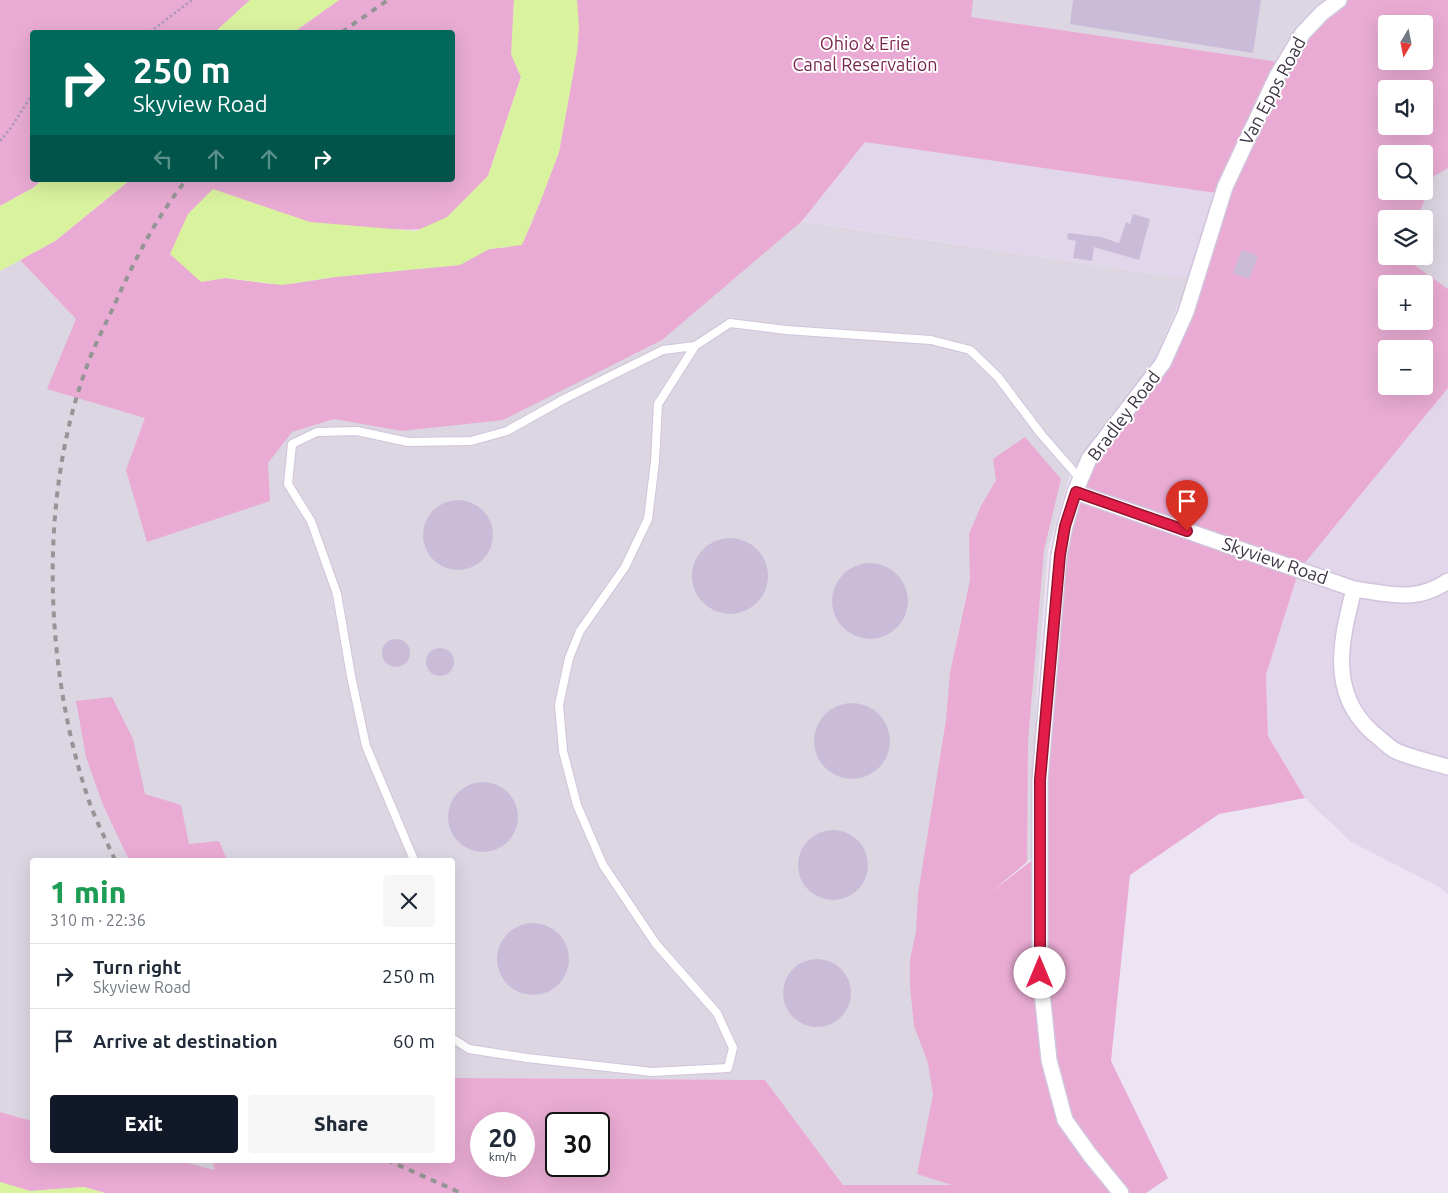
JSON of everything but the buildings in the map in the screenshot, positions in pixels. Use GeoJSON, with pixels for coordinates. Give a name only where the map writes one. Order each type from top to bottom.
{"type":"FeatureCollection","features":[{"type":"Feature","properties":{"kind":"street","name":"Van Epps Road"},"geometry":{"type":"LineString","coordinates":[[1223,194],[1277,76],[1303,33],[1322,13],[1340,0]]}},
{"type":"Feature","properties":{"kind":"street","name":"Bradley Road"},"geometry":{"type":"LineString","coordinates":[[1121,1193],[1065,1120],[1049,1060],[1040,973],[1040,780],[1060,555],[1065,526],[1089,459],[1163,363],[1186,312],[1223,194]]}},
{"type":"Feature","properties":{"kind":"street","name":"Skyview Road"},"geometry":{"type":"LineString","coordinates":[[1078,486],[1354,589],[1400,596],[1421,594],[1448,581]]}},
{"type":"Feature","properties":{"kind":"street"},"geometry":{"type":"LineString","coordinates":[[1354,589],[1341,656],[1342,680],[1349,702],[1362,723],[1396,751],[1448,767]]}},
{"type":"Feature","properties":{"kind":"lane"},"geometry":{"type":"LineString","coordinates":[[455,1040],[469,1049],[652,1072],[728,1068],[733,1048],[717,1013],[656,944],[603,865],[577,805],[563,751],[559,705],[569,658],[580,631],[625,567],[648,519],[658,404],[695,346],[730,323],[786,330],[931,340],[970,350],[998,377],[1078,486]]}},
{"type":"Feature","properties":{"kind":"lane"},"geometry":{"type":"LineString","coordinates":[[413,858],[366,746],[351,676],[337,594],[311,521],[288,484],[292,444],[317,432],[357,431],[408,442],[471,441],[508,431],[566,398],[663,350],[695,346]]}},
{"type":"Feature","properties":{"kind":"path"},"geometry":{"type":"LineString","coordinates":[[153,30],[192,0]]}},
{"type":"Feature","properties":{"kind":"path"},"geometry":{"type":"LineString","coordinates":[[0,141],[30,98]]}},
{"type":"Feature","properties":{"kind":"shaded area"},"geometry":{"type":"Polygon","coordinates":[[[250,0],[339,0],[297,30],[217,30],[250,0]]]}},
{"type":"Feature","properties":{"kind":"shaded area"},"geometry":{"type":"Polygon","coordinates":[[[514,0],[577,0],[579,27],[577,53],[559,152],[522,245],[489,249],[460,265],[335,277],[282,285],[225,278],[201,282],[170,254],[188,214],[213,189],[310,222],[416,231],[447,217],[488,176],[521,77],[511,54],[514,0]]]}},
{"type":"Feature","properties":{"kind":"shaded area"},"geometry":{"type":"Polygon","coordinates":[[[973,0],[1339,0],[1285,63],[970,17],[973,0]]]}},
{"type":"Feature","properties":{"kind":"shaded area"},"geometry":{"type":"Polygon","coordinates":[[[865,141],[1223,194],[1189,279],[802,221],[865,141]]]}},
{"type":"Feature","properties":{"kind":"shaded area"},"geometry":{"type":"Polygon","coordinates":[[[1448,168],[1448,289],[1433,278],[1433,275],[1428,275],[1415,265],[1433,265],[1433,210],[1420,210],[1424,200],[1433,200],[1434,175],[1448,168]]]}},
{"type":"Feature","properties":{"kind":"shaded area"},"geometry":{"type":"Polygon","coordinates":[[[40,182],[128,182],[55,241],[0,271],[0,206],[33,188],[40,182]]]}},
{"type":"Feature","properties":{"kind":"shaded area"},"geometry":{"type":"Polygon","coordinates":[[[731,211],[1189,279],[1155,359],[1070,474],[1048,550],[1037,689],[1032,858],[943,931],[955,1185],[843,1185],[765,1080],[455,1078],[455,858],[30,858],[30,1120],[0,1112],[0,271],[20,260],[76,319],[731,211]]]}},
{"type":"Feature","properties":{"kind":"shaded area"},"geometry":{"type":"Polygon","coordinates":[[[1448,388],[1448,894],[1438,886],[1351,842],[1305,798],[1268,736],[1266,675],[1299,570],[1448,388]]]}},
{"type":"Feature","properties":{"kind":"shaded area"},"geometry":{"type":"Polygon","coordinates":[[[187,1163],[214,1163],[215,1171],[187,1163]]]}},
{"type":"Feature","properties":{"kind":"shaded area"},"geometry":{"type":"Polygon","coordinates":[[[0,1182],[30,1191],[84,1187],[105,1193],[0,1193],[0,1182]]]}},
{"type":"Feature","properties":{"kind":"green space"},"geometry":{"type":"Polygon","coordinates":[[[0,0],[250,0],[217,30],[30,30],[30,182],[40,182],[33,188],[0,206],[0,0]]]}},
{"type":"Feature","properties":{"kind":"green space","name":"Ohio & Erie Canal Reservation"},"geometry":{"type":"Polygon","coordinates":[[[339,0],[514,0],[512,56],[521,77],[488,176],[475,189],[447,227],[416,230],[397,229],[201,282],[225,278],[271,284],[291,284],[335,277],[460,265],[489,249],[508,247],[530,227],[559,152],[574,67],[545,0],[973,0],[971,17],[1285,63],[1339,0],[1448,0],[1448,168],[1433,179],[1433,145],[1378,145],[1378,200],[1425,200],[1421,210],[1378,210],[1378,265],[1415,265],[1428,275],[1378,275],[1378,330],[1433,330],[1433,278],[1448,289],[1448,388],[1299,570],[1266,675],[1268,736],[1305,798],[1219,814],[1130,875],[1111,1061],[1168,1178],[1146,1193],[105,1193],[84,1187],[30,1191],[0,1182],[0,1112],[30,1120],[30,1163],[187,1163],[214,1170],[213,1163],[455,1163],[455,1078],[765,1080],[843,1185],[952,1185],[917,1174],[933,1095],[928,1063],[914,1026],[910,986],[910,959],[916,932],[918,894],[946,720],[950,673],[970,580],[969,534],[981,506],[996,480],[993,459],[1025,437],[1061,479],[1044,550],[1028,742],[1027,862],[990,893],[1040,854],[1059,555],[1075,492],[1163,363],[1223,194],[865,142],[802,221],[662,340],[503,420],[402,431],[334,419],[292,432],[268,463],[270,501],[147,542],[126,470],[145,418],[47,389],[76,319],[20,260],[55,241],[128,182],[455,182],[455,30],[297,30],[339,0]]]}},
{"type":"Feature","properties":{"kind":"green space"},"geometry":{"type":"Polygon","coordinates":[[[112,697],[133,739],[145,794],[181,805],[189,844],[219,841],[226,858],[128,858],[103,805],[86,757],[76,701],[112,697]]]}},
{"type":"Feature","properties":{"kind":"railway"},"geometry":{"type":"LineString","coordinates":[[345,30],[388,0]]}},
{"type":"Feature","properties":{"kind":"railway"},"geometry":{"type":"LineString","coordinates":[[114,858],[89,801],[74,750],[63,696],[56,640],[53,584],[54,527],[60,471],[71,417],[90,359],[145,242],[185,182]]}},
{"type":"Feature","properties":{"kind":"railway"},"geometry":{"type":"LineString","coordinates":[[394,1163],[461,1193]]}},
{"type":"Feature","properties":{"kind":"route"},"geometry":{"type":"LineString","coordinates":[[1040,973],[1040,780],[1060,555],[1065,526],[1076,492],[1187,531]]}}]}
